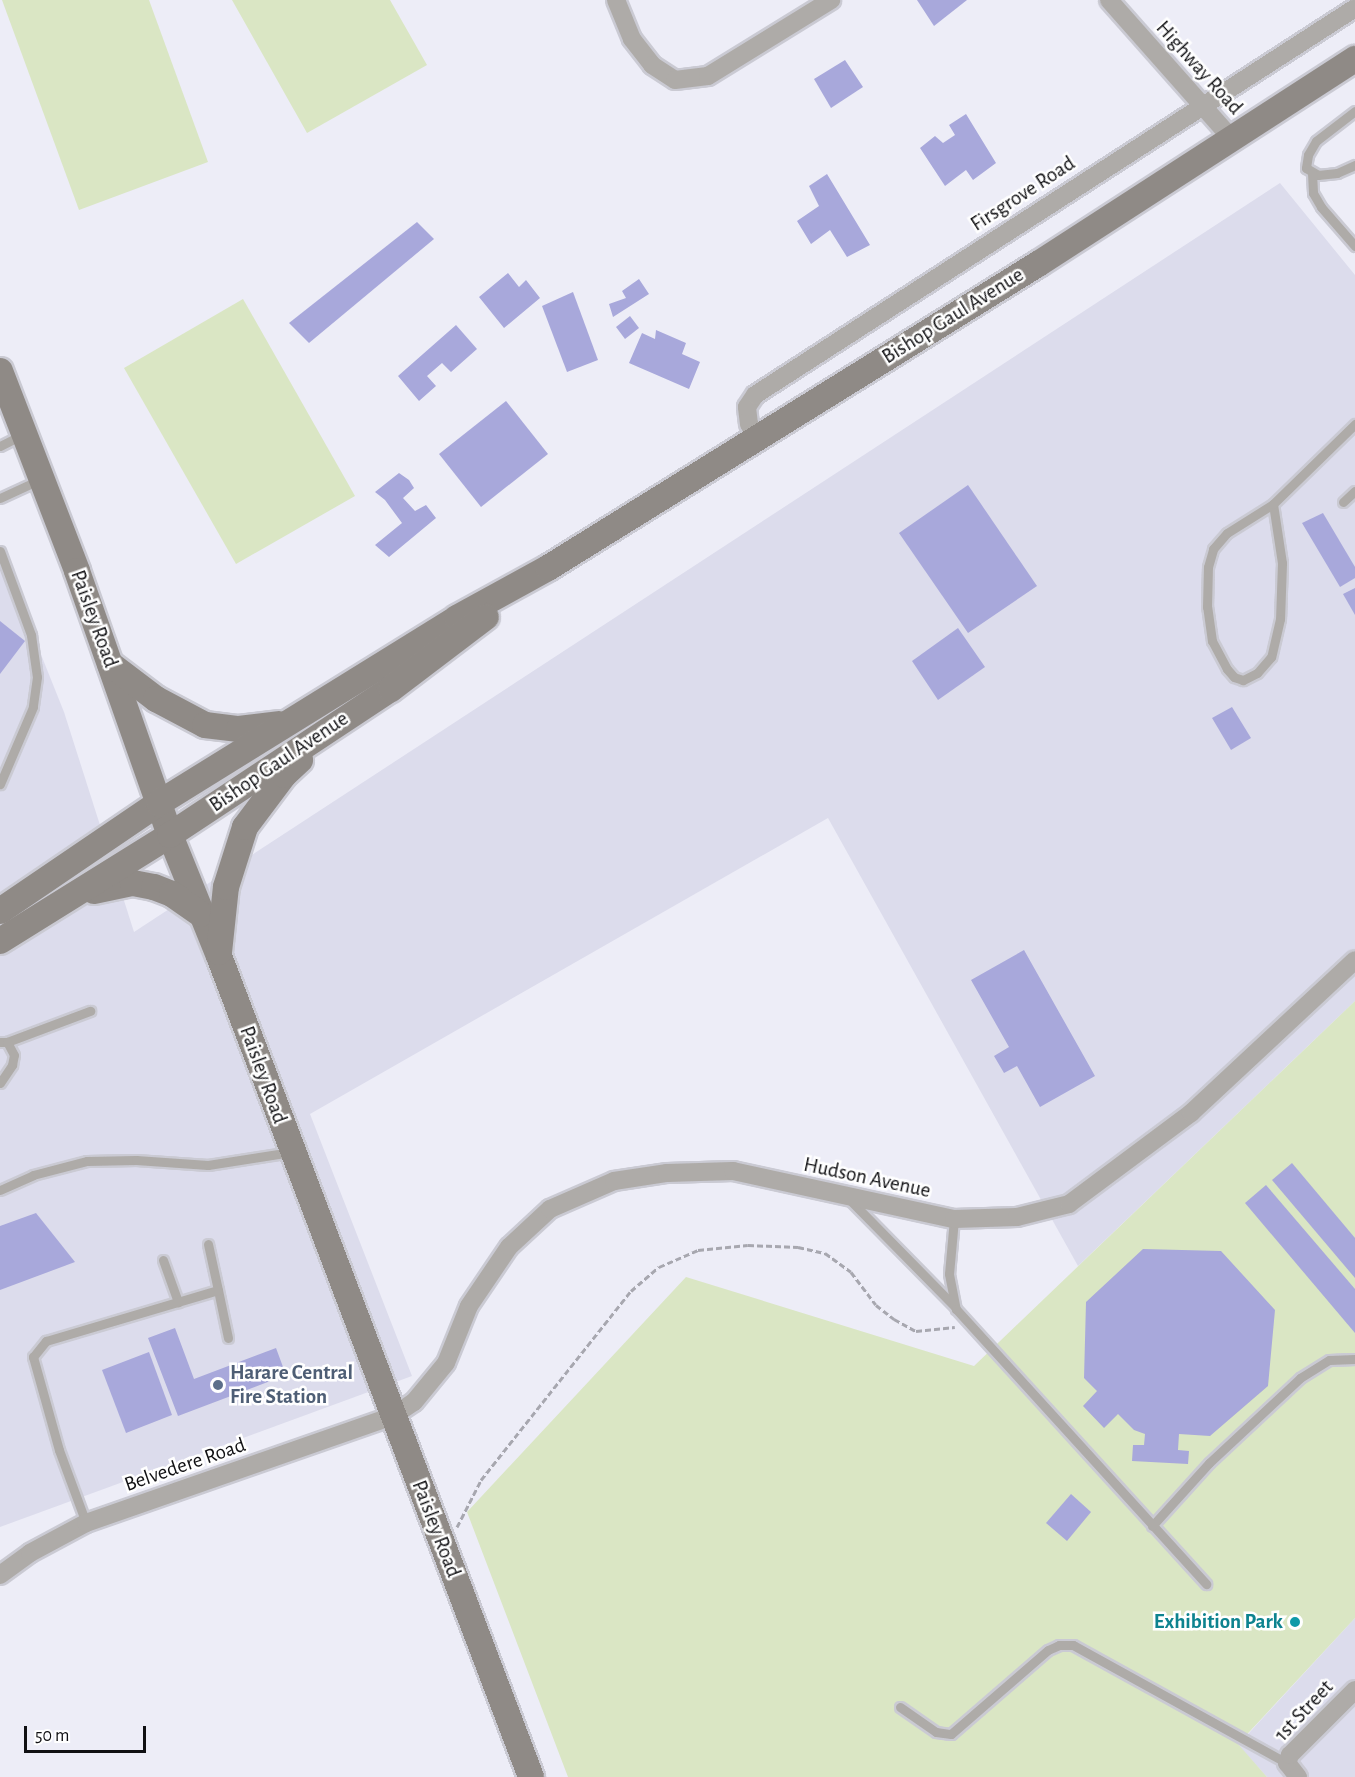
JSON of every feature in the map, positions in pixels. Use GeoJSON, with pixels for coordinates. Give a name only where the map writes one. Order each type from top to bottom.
{"type":"FeatureCollection","features":[{"type":"Feature","properties":{"kind":"main road","name":"Bishop Gaul Avenue"},"geometry":{"type":"LineString","coordinates":[[0,911],[159,803],[457,618],[548,568],[1038,264],[1355,59]]}},
{"type":"Feature","properties":{"kind":"main road","name":"Paisley Road"},"geometry":{"type":"LineString","coordinates":[[0,371],[110,664],[170,835],[219,956],[291,1152],[531,1777]]}},
{"type":"Feature","properties":{"kind":"main road","name":"Bishop Gaul Avenue"},"geometry":{"type":"LineString","coordinates":[[0,941],[76,896],[415,672],[548,568]]}},
{"type":"Feature","properties":{"kind":"main road"},"geometry":{"type":"LineString","coordinates":[[110,664],[163,704],[205,725],[239,729],[263,728],[295,720]]}},
{"type":"Feature","properties":{"kind":"main road"},"geometry":{"type":"LineString","coordinates":[[219,956],[226,887],[244,827],[284,775],[343,718]]}},
{"type":"Feature","properties":{"kind":"main road"},"geometry":{"type":"LineString","coordinates":[[76,896],[133,883],[172,894],[201,914]]}},
{"type":"Feature","properties":{"kind":"street"},"geometry":{"type":"LineString","coordinates":[[616,0],[632,39],[652,65],[675,80],[708,76],[831,0]]}},
{"type":"Feature","properties":{"kind":"street","name":"Highway Road"},"geometry":{"type":"LineString","coordinates":[[1109,0],[1231,138]]}},
{"type":"Feature","properties":{"kind":"street","name":"Firsgrove Road"},"geometry":{"type":"LineString","coordinates":[[756,437],[750,424],[747,407],[754,394],[1355,8]]}},
{"type":"Feature","properties":{"kind":"street","name":"Hudson Avenue"},"geometry":{"type":"LineString","coordinates":[[393,1416],[414,1402],[446,1363],[476,1296],[509,1247],[550,1209],[614,1181],[667,1173],[733,1171],[954,1219],[1017,1217],[1069,1204],[1191,1113],[1355,960]]}},
{"type":"Feature","properties":{"kind":"street","name":"Belvedere Road"},"geometry":{"type":"LineString","coordinates":[[0,1575],[30,1553],[86,1523],[393,1416]]}},
{"type":"Feature","properties":{"kind":"street","name":"1st Street"},"geometry":{"type":"LineString","coordinates":[[1293,1770],[1290,1755],[1355,1690]]}},
{"type":"Feature","properties":{"kind":"lane"},"geometry":{"type":"LineString","coordinates":[[1355,111],[1316,141],[1306,161],[1306,168],[1312,173],[1337,173],[1351,167],[1355,178]]}},
{"type":"Feature","properties":{"kind":"lane"},"geometry":{"type":"LineString","coordinates":[[1312,173],[1313,193],[1321,207],[1355,246]]}},
{"type":"Feature","properties":{"kind":"lane"},"geometry":{"type":"LineString","coordinates":[[1273,504],[1282,563],[1280,619],[1271,657],[1257,673],[1243,680],[1234,677],[1227,669],[1212,642],[1207,606],[1208,567],[1213,549],[1227,533],[1273,504],[1355,424]]}},
{"type":"Feature","properties":{"kind":"lane"},"geometry":{"type":"LineString","coordinates":[[0,446],[24,435]]}},
{"type":"Feature","properties":{"kind":"lane"},"geometry":{"type":"LineString","coordinates":[[0,498],[41,479]]}},
{"type":"Feature","properties":{"kind":"lane"},"geometry":{"type":"LineString","coordinates":[[1343,502],[1355,491]]}},
{"type":"Feature","properties":{"kind":"lane"},"geometry":{"type":"LineString","coordinates":[[0,551],[30,635],[37,677],[33,707],[0,784]]}},
{"type":"Feature","properties":{"kind":"lane"},"geometry":{"type":"LineString","coordinates":[[0,1083],[12,1065],[14,1055],[3,1042],[90,1011]]}},
{"type":"Feature","properties":{"kind":"lane"},"geometry":{"type":"LineString","coordinates":[[0,1190],[33,1175],[87,1161],[136,1160],[208,1166],[291,1152]]}},
{"type":"Feature","properties":{"kind":"lane"},"geometry":{"type":"LineString","coordinates":[[849,1198],[956,1309],[969,1326],[1206,1584]]}},
{"type":"Feature","properties":{"kind":"lane"},"geometry":{"type":"LineString","coordinates":[[954,1219],[949,1274],[956,1309]]}},
{"type":"Feature","properties":{"kind":"lane"},"geometry":{"type":"LineString","coordinates":[[208,1244],[228,1338]]}},
{"type":"Feature","properties":{"kind":"lane"},"geometry":{"type":"LineString","coordinates":[[163,1260],[178,1302]]}},
{"type":"Feature","properties":{"kind":"lane"},"geometry":{"type":"LineString","coordinates":[[86,1523],[59,1450],[33,1357],[46,1341],[218,1290]]}},
{"type":"Feature","properties":{"kind":"lane"},"geometry":{"type":"LineString","coordinates":[[1152,1526],[1209,1462],[1300,1378],[1329,1360],[1355,1359]]}},
{"type":"Feature","properties":{"kind":"lane"},"geometry":{"type":"LineString","coordinates":[[900,1707],[936,1732],[951,1734],[1048,1650],[1059,1645],[1073,1645],[1293,1770]]}},
{"type":"Feature","properties":{"kind":"path"},"geometry":{"type":"LineString","coordinates":[[444,1551],[481,1480],[631,1291],[659,1267],[698,1250],[748,1245],[798,1247],[825,1253],[851,1272],[876,1305],[916,1331],[969,1326]]}},
{"type":"Feature","properties":{"kind":"shaded area"},"geometry":{"type":"Polygon","coordinates":[[[1280,183],[1355,275],[1355,1001],[1078,1266],[828,818],[310,1114],[412,1376],[0,1527],[0,552],[64,712],[134,932],[1280,183]]]}},
{"type":"Feature","properties":{"kind":"shaded area"},"geometry":{"type":"Polygon","coordinates":[[[1355,1618],[1355,1777],[1267,1777],[1238,1745],[1355,1618]]]}},
{"type":"Feature","properties":{"kind":"green space"},"geometry":{"type":"Polygon","coordinates":[[[2,0],[149,0],[208,162],[79,210],[2,0]]]}},
{"type":"Feature","properties":{"kind":"green space"},"geometry":{"type":"Polygon","coordinates":[[[232,0],[390,0],[427,65],[307,133],[232,0]]]}},
{"type":"Feature","properties":{"kind":"green space"},"geometry":{"type":"Polygon","coordinates":[[[243,299],[355,496],[236,564],[124,368],[243,299]]]}},
{"type":"Feature","properties":{"kind":"green space"},"geometry":{"type":"Polygon","coordinates":[[[1355,1001],[1355,1618],[1238,1744],[1267,1777],[568,1777],[467,1512],[686,1277],[974,1366],[1355,1001]]]}},
{"type":"Feature","properties":{"kind":"building"},"geometry":{"type":"Polygon","coordinates":[[[917,0],[967,0],[934,26],[917,0]]]}},
{"type":"Feature","properties":{"kind":"building"},"geometry":{"type":"Polygon","coordinates":[[[845,60],[863,87],[831,108],[814,79],[845,60]]]}},
{"type":"Feature","properties":{"kind":"building"},"geometry":{"type":"Polygon","coordinates":[[[966,114],[996,163],[973,180],[966,170],[945,186],[920,148],[935,136],[943,143],[955,135],[949,125],[966,114]]]}},
{"type":"Feature","properties":{"kind":"building"},"geometry":{"type":"Polygon","coordinates":[[[827,174],[870,245],[847,257],[830,230],[811,244],[797,221],[819,206],[809,186],[827,174]]]}},
{"type":"Feature","properties":{"kind":"building"},"geometry":{"type":"Polygon","coordinates":[[[417,222],[434,239],[309,343],[289,323],[417,222]]]}},
{"type":"Feature","properties":{"kind":"building"},"geometry":{"type":"Polygon","coordinates":[[[508,273],[519,287],[526,280],[540,298],[504,328],[479,297],[508,273]]]}},
{"type":"Feature","properties":{"kind":"building"},"geometry":{"type":"Polygon","coordinates":[[[639,279],[649,294],[613,317],[609,304],[626,298],[622,291],[639,279]]]}},
{"type":"Feature","properties":{"kind":"building"},"geometry":{"type":"Polygon","coordinates":[[[573,292],[598,360],[567,372],[542,306],[573,292]]]}},
{"type":"Feature","properties":{"kind":"building"},"geometry":{"type":"Polygon","coordinates":[[[630,316],[639,328],[625,339],[616,327],[630,316]]]}},
{"type":"Feature","properties":{"kind":"building"},"geometry":{"type":"Polygon","coordinates":[[[456,325],[477,349],[451,372],[442,363],[427,376],[436,386],[419,401],[398,376],[456,325]]]}},
{"type":"Feature","properties":{"kind":"building"},"geometry":{"type":"Polygon","coordinates":[[[656,330],[686,343],[682,354],[700,362],[689,389],[629,363],[642,333],[655,339],[656,330]]]}},
{"type":"Feature","properties":{"kind":"building"},"geometry":{"type":"Polygon","coordinates":[[[506,401],[548,454],[481,507],[439,454],[506,401]]]}},
{"type":"Feature","properties":{"kind":"building"},"geometry":{"type":"Polygon","coordinates":[[[399,473],[409,480],[414,488],[403,498],[415,511],[426,505],[436,518],[389,557],[375,545],[402,523],[385,500],[375,492],[399,473]]]}},
{"type":"Feature","properties":{"kind":"building"},"geometry":{"type":"Polygon","coordinates":[[[968,485],[1037,586],[968,633],[899,533],[968,485]]]}},
{"type":"Feature","properties":{"kind":"building"},"geometry":{"type":"Polygon","coordinates":[[[1323,513],[1355,567],[1355,578],[1340,587],[1302,523],[1323,513]]]}},
{"type":"Feature","properties":{"kind":"building"},"geometry":{"type":"Polygon","coordinates":[[[1355,588],[1355,615],[1343,594],[1355,588]]]}},
{"type":"Feature","properties":{"kind":"building"},"geometry":{"type":"Polygon","coordinates":[[[0,621],[25,641],[0,674],[0,621]]]}},
{"type":"Feature","properties":{"kind":"building"},"geometry":{"type":"Polygon","coordinates":[[[958,628],[985,667],[938,700],[912,661],[958,628]]]}},
{"type":"Feature","properties":{"kind":"building"},"geometry":{"type":"Polygon","coordinates":[[[1232,707],[1251,738],[1231,750],[1212,718],[1232,707]]]}},
{"type":"Feature","properties":{"kind":"building"},"geometry":{"type":"Polygon","coordinates":[[[1024,950],[1095,1076],[1040,1107],[1017,1066],[1004,1073],[994,1056],[1009,1047],[971,980],[1024,950]]]}},
{"type":"Feature","properties":{"kind":"building"},"geometry":{"type":"Polygon","coordinates":[[[1292,1163],[1355,1238],[1355,1278],[1272,1180],[1292,1163]]]}},
{"type":"Feature","properties":{"kind":"building"},"geometry":{"type":"Polygon","coordinates":[[[1266,1185],[1355,1289],[1355,1333],[1245,1203],[1266,1185]]]}},
{"type":"Feature","properties":{"kind":"building"},"geometry":{"type":"Polygon","coordinates":[[[36,1213],[75,1262],[0,1290],[0,1226],[36,1213]]]}},
{"type":"Feature","properties":{"kind":"building"},"geometry":{"type":"Polygon","coordinates":[[[1143,1249],[1221,1251],[1275,1310],[1268,1386],[1210,1436],[1179,1434],[1178,1450],[1189,1451],[1188,1464],[1132,1461],[1133,1445],[1144,1445],[1145,1434],[1134,1430],[1118,1414],[1104,1428],[1083,1406],[1097,1391],[1084,1378],[1086,1302],[1143,1249]]]}},
{"type":"Feature","properties":{"kind":"building"},"geometry":{"type":"Polygon","coordinates":[[[175,1328],[194,1379],[276,1348],[286,1375],[178,1416],[148,1338],[175,1328]]]}},
{"type":"Feature","properties":{"kind":"building"},"geometry":{"type":"Polygon","coordinates":[[[149,1352],[172,1415],[126,1433],[102,1370],[149,1352]]]}},
{"type":"Feature","properties":{"kind":"building"},"geometry":{"type":"Polygon","coordinates":[[[1071,1494],[1091,1512],[1067,1541],[1046,1523],[1071,1494]]]}},
{"type":"Feature","properties":{"kind":"place","name":"Harare Central Fire Station"},"geometry":{"type":"Point","coordinates":[218,1385]}},
{"type":"Feature","properties":{"kind":"place","name":"Exhibition Park"},"geometry":{"type":"Point","coordinates":[1295,1622]}}]}
